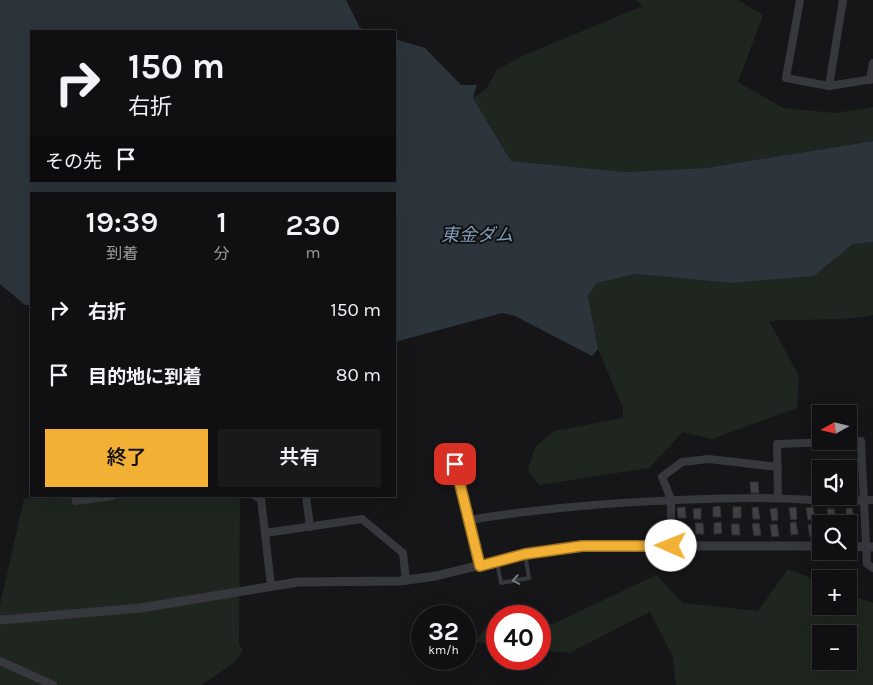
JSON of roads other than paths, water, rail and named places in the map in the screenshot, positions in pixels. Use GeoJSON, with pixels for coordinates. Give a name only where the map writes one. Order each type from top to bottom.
{"type":"FeatureCollection","features":[{"type":"Feature","properties":{"kind":"street"},"geometry":{"type":"LineString","coordinates":[[800,0],[786,78],[829,86],[871,80],[873,63]]}},
{"type":"Feature","properties":{"kind":"street"},"geometry":{"type":"LineString","coordinates":[[829,86],[843,0]]}},
{"type":"Feature","properties":{"kind":"street"},"geometry":{"type":"LineString","coordinates":[[778,498],[778,444],[860,441],[864,501],[870,547],[867,564],[873,568]]}},
{"type":"Feature","properties":{"kind":"street"},"geometry":{"type":"LineString","coordinates":[[671,546],[671,499],[662,477],[682,462],[709,459],[778,467]]}},
{"type":"Feature","properties":{"kind":"street"},"geometry":{"type":"LineString","coordinates":[[455,464],[480,566]]}},
{"type":"Feature","properties":{"kind":"street"},"geometry":{"type":"LineString","coordinates":[[75,497],[76,501],[105,497]]}},
{"type":"Feature","properties":{"kind":"street"},"geometry":{"type":"LineString","coordinates":[[257,497],[261,499],[271,585]]}},
{"type":"Feature","properties":{"kind":"street"},"geometry":{"type":"LineString","coordinates":[[306,497],[310,526]]}},
{"type":"Feature","properties":{"kind":"street"},"geometry":{"type":"LineString","coordinates":[[469,520],[528,510],[671,499],[778,498],[873,500]]}},
{"type":"Feature","properties":{"kind":"street"},"geometry":{"type":"LineString","coordinates":[[265,533],[362,519],[403,552],[406,580]]}},
{"type":"Feature","properties":{"kind":"street"},"geometry":{"type":"LineString","coordinates":[[0,620],[141,608],[298,582],[406,580],[480,566],[525,554],[582,546],[812,546]]}},
{"type":"Feature","properties":{"kind":"street"},"geometry":{"type":"LineString","coordinates":[[857,546],[870,547]]}},
{"type":"Feature","properties":{"kind":"street"},"geometry":{"type":"LineString","coordinates":[[0,661],[54,685]]}},
{"type":"Feature","properties":{"kind":"lane"},"geometry":{"type":"LineString","coordinates":[[497,562],[501,583],[529,578],[525,554]]}},
{"type":"Feature","properties":{"kind":"water","name":"東金ダム"},"geometry":{"type":"Polygon","coordinates":[[[0,0],[346,0],[360,28],[367,30],[30,30],[30,182],[396,182],[396,39],[425,48],[461,85],[477,85],[473,98],[511,161],[626,172],[706,168],[873,141],[873,242],[853,244],[814,276],[732,283],[635,274],[597,283],[588,296],[598,349],[592,356],[515,316],[502,313],[396,342],[396,192],[30,192],[30,305],[25,305],[0,284],[0,0]]]}}]}
